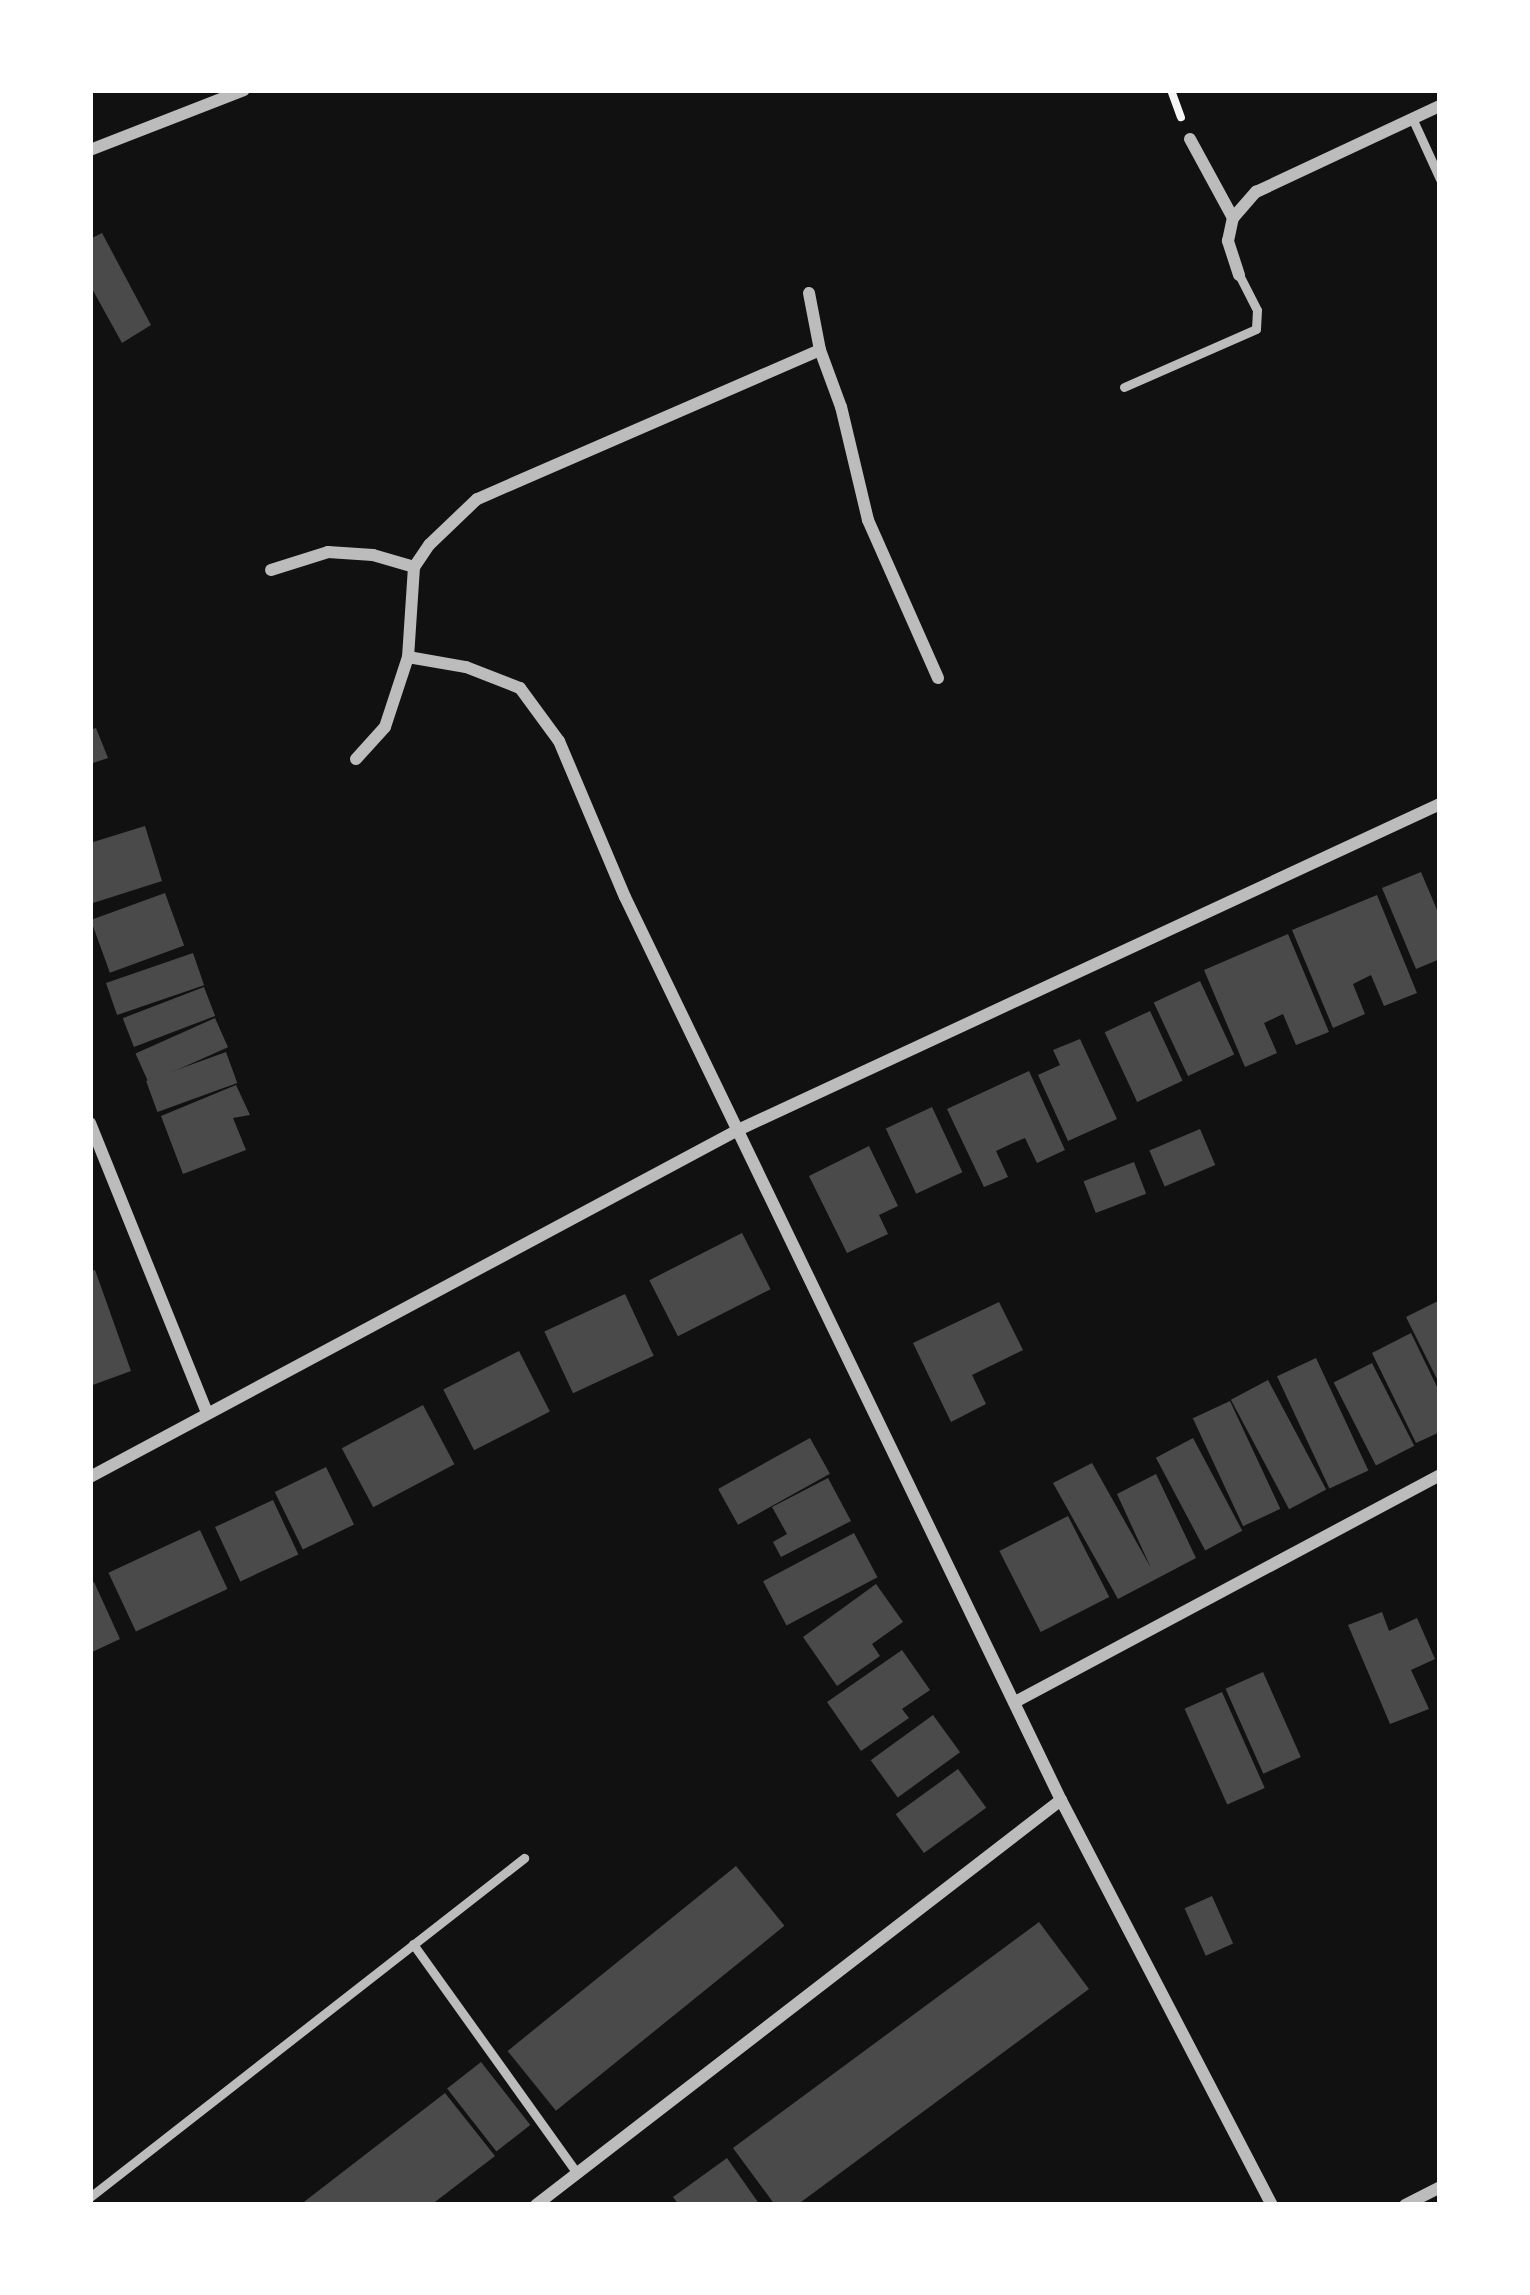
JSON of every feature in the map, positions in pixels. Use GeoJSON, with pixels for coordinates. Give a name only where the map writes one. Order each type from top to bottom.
{"type":"FeatureCollection","features":[{"type":"Feature","properties":{"kind":"street"},"geometry":{"type":"LineString","coordinates":[[90,150],[244,90]]}},
{"type":"Feature","properties":{"kind":"street"},"geometry":{"type":"LineString","coordinates":[[1239,275],[1228,241],[1233,218],[1256,192],[1440,106]]}},
{"type":"Feature","properties":{"kind":"street"},"geometry":{"type":"LineString","coordinates":[[1190,139],[1233,218]]}},
{"type":"Feature","properties":{"kind":"street"},"geometry":{"type":"LineString","coordinates":[[809,293],[820,350],[841,407],[868,520],[938,678]]}},
{"type":"Feature","properties":{"kind":"street"},"geometry":{"type":"LineString","coordinates":[[356,759],[385,727],[408,657],[414,568],[429,544],[478,499],[820,350]]}},
{"type":"Feature","properties":{"kind":"street"},"geometry":{"type":"LineString","coordinates":[[271,569],[328,552],[374,555],[414,568]]}},
{"type":"Feature","properties":{"kind":"street"},"geometry":{"type":"LineString","coordinates":[[408,657],[466,667],[520,688],[559,742],[625,897],[1061,1800],[1272,2205]]}},
{"type":"Feature","properties":{"kind":"street"},"geometry":{"type":"LineString","coordinates":[[90,1477],[738,1130],[1440,804]]}},
{"type":"Feature","properties":{"kind":"street"},"geometry":{"type":"LineString","coordinates":[[90,1123],[207,1413]]}},
{"type":"Feature","properties":{"kind":"street"},"geometry":{"type":"LineString","coordinates":[[1015,1702],[1440,1475]]}},
{"type":"Feature","properties":{"kind":"street"},"geometry":{"type":"LineString","coordinates":[[536,2205],[1061,1800]]}},
{"type":"Feature","properties":{"kind":"street"},"geometry":{"type":"LineString","coordinates":[[1405,2205],[1440,2187]]}},
{"type":"Feature","properties":{"kind":"lane"},"geometry":{"type":"LineString","coordinates":[[1413,120],[1440,179]]}},
{"type":"Feature","properties":{"kind":"lane"},"geometry":{"type":"LineString","coordinates":[[1124,387],[1256,328],[1257,310],[1239,275]]}},
{"type":"Feature","properties":{"kind":"lane"},"geometry":{"type":"LineString","coordinates":[[90,2197],[524,1858]]}},
{"type":"Feature","properties":{"kind":"lane"},"geometry":{"type":"LineString","coordinates":[[413,1944],[577,2173]]}},
{"type":"Feature","properties":{"kind":"building"},"geometry":{"type":"Polygon","coordinates":[[[102,233],[151,325],[122,343],[90,285],[90,239],[102,233]]]}},
{"type":"Feature","properties":{"kind":"building"},"geometry":{"type":"Polygon","coordinates":[[[96,728],[108,758],[90,764],[90,730],[96,728]]]}},
{"type":"Feature","properties":{"kind":"building"},"geometry":{"type":"Polygon","coordinates":[[[145,826],[162,881],[90,904],[90,843],[145,826]]]}},
{"type":"Feature","properties":{"kind":"building"},"geometry":{"type":"Polygon","coordinates":[[[1421,872],[1440,917],[1440,959],[1416,969],[1382,888],[1421,872]]]}},
{"type":"Feature","properties":{"kind":"building"},"geometry":{"type":"Polygon","coordinates":[[[165,893],[184,946],[110,973],[91,920],[165,893]]]}},
{"type":"Feature","properties":{"kind":"building"},"geometry":{"type":"Polygon","coordinates":[[[1377,895],[1417,993],[1384,1006],[1371,975],[1353,984],[1365,1014],[1333,1028],[1292,930],[1377,895]]]}},
{"type":"Feature","properties":{"kind":"building"},"geometry":{"type":"Polygon","coordinates":[[[1288,934],[1329,1032],[1296,1045],[1283,1014],[1264,1023],[1277,1053],[1245,1067],[1204,970],[1288,934]]]}},
{"type":"Feature","properties":{"kind":"building"},"geometry":{"type":"Polygon","coordinates":[[[193,953],[204,985],[117,1015],[106,983],[193,953]]]}},
{"type":"Feature","properties":{"kind":"building"},"geometry":{"type":"Polygon","coordinates":[[[1200,981],[1234,1054],[1188,1076],[1154,1003],[1200,981]]]}},
{"type":"Feature","properties":{"kind":"building"},"geometry":{"type":"Polygon","coordinates":[[[204,987],[215,1016],[134,1047],[123,1018],[204,987]]]}},
{"type":"Feature","properties":{"kind":"building"},"geometry":{"type":"Polygon","coordinates":[[[1150,1011],[1183,1081],[1137,1102],[1105,1032],[1150,1011]]]}},
{"type":"Feature","properties":{"kind":"building"},"geometry":{"type":"Polygon","coordinates":[[[215,1018],[228,1047],[149,1083],[136,1053],[215,1018]]]}},
{"type":"Feature","properties":{"kind":"building"},"geometry":{"type":"Polygon","coordinates":[[[1080,1039],[1117,1119],[1068,1141],[1038,1075],[1060,1065],[1053,1050],[1080,1039]]]}},
{"type":"Feature","properties":{"kind":"building"},"geometry":{"type":"Polygon","coordinates":[[[226,1052],[237,1083],[157,1112],[146,1081],[226,1052]]]}},
{"type":"Feature","properties":{"kind":"building"},"geometry":{"type":"Polygon","coordinates":[[[1029,1071],[1065,1150],[1037,1163],[1025,1138],[1013,1143],[996,1151],[1008,1177],[984,1187],[947,1109],[1029,1071]]]}},
{"type":"Feature","properties":{"kind":"building"},"geometry":{"type":"Polygon","coordinates":[[[236,1085],[250,1115],[233,1118],[246,1150],[183,1174],[161,1116],[236,1085]]]}},
{"type":"Feature","properties":{"kind":"building"},"geometry":{"type":"Polygon","coordinates":[[[932,1107],[962,1172],[916,1194],[886,1129],[932,1107]]]}},
{"type":"Feature","properties":{"kind":"building"},"geometry":{"type":"Polygon","coordinates":[[[1200,1129],[1215,1165],[1165,1186],[1149,1150],[1200,1129]]]}},
{"type":"Feature","properties":{"kind":"building"},"geometry":{"type":"Polygon","coordinates":[[[869,1146],[898,1206],[879,1215],[888,1234],[847,1253],[809,1176],[869,1146]]]}},
{"type":"Feature","properties":{"kind":"building"},"geometry":{"type":"Polygon","coordinates":[[[1134,1162],[1146,1194],[1096,1213],[1084,1181],[1134,1162]]]}},
{"type":"Feature","properties":{"kind":"building"},"geometry":{"type":"Polygon","coordinates":[[[742,1233],[771,1289],[678,1336],[649,1280],[742,1233]]]}},
{"type":"Feature","properties":{"kind":"building"},"geometry":{"type":"Polygon","coordinates":[[[95,1270],[131,1371],[90,1386],[90,1271],[95,1270]]]}},
{"type":"Feature","properties":{"kind":"building"},"geometry":{"type":"Polygon","coordinates":[[[625,1294],[654,1356],[573,1393],[544,1332],[625,1294]]]}},
{"type":"Feature","properties":{"kind":"building"},"geometry":{"type":"Polygon","coordinates":[[[1440,1300],[1440,1385],[1406,1317],[1440,1300]]]}},
{"type":"Feature","properties":{"kind":"building"},"geometry":{"type":"Polygon","coordinates":[[[999,1302],[1023,1350],[972,1375],[986,1404],[951,1422],[913,1343],[999,1302]]]}},
{"type":"Feature","properties":{"kind":"building"},"geometry":{"type":"Polygon","coordinates":[[[1411,1333],[1440,1393],[1440,1432],[1416,1443],[1372,1353],[1411,1333]]]}},
{"type":"Feature","properties":{"kind":"building"},"geometry":{"type":"Polygon","coordinates":[[[519,1351],[550,1412],[474,1450],[443,1390],[519,1351]]]}},
{"type":"Feature","properties":{"kind":"building"},"geometry":{"type":"Polygon","coordinates":[[[1316,1358],[1368,1470],[1329,1489],[1277,1376],[1316,1358]]]}},
{"type":"Feature","properties":{"kind":"building"},"geometry":{"type":"Polygon","coordinates":[[[1372,1363],[1414,1446],[1376,1465],[1334,1383],[1372,1363]]]}},
{"type":"Feature","properties":{"kind":"building"},"geometry":{"type":"Polygon","coordinates":[[[1268,1380],[1326,1489],[1289,1509],[1231,1400],[1268,1380]]]}},
{"type":"Feature","properties":{"kind":"building"},"geometry":{"type":"Polygon","coordinates":[[[1230,1401],[1280,1509],[1243,1526],[1193,1418],[1230,1401]]]}},
{"type":"Feature","properties":{"kind":"building"},"geometry":{"type":"Polygon","coordinates":[[[423,1405],[454,1464],[373,1507],[342,1448],[423,1405]]]}},
{"type":"Feature","properties":{"kind":"building"},"geometry":{"type":"Polygon","coordinates":[[[810,1438],[830,1474],[738,1525],[718,1489],[810,1438]]]}},
{"type":"Feature","properties":{"kind":"building"},"geometry":{"type":"Polygon","coordinates":[[[1193,1438],[1242,1531],[1205,1550],[1156,1458],[1193,1438]]]}},
{"type":"Feature","properties":{"kind":"building"},"geometry":{"type":"Polygon","coordinates":[[[1092,1463],[1151,1568],[1117,1494],[1156,1474],[1196,1558],[1118,1599],[1053,1483],[1092,1463]]]}},
{"type":"Feature","properties":{"kind":"building"},"geometry":{"type":"Polygon","coordinates":[[[326,1467],[354,1525],[303,1550],[275,1492],[326,1467]]]}},
{"type":"Feature","properties":{"kind":"building"},"geometry":{"type":"Polygon","coordinates":[[[828,1478],[851,1521],[781,1557],[773,1542],[787,1534],[772,1507],[828,1478]]]}},
{"type":"Feature","properties":{"kind":"building"},"geometry":{"type":"Polygon","coordinates":[[[273,1500],[298,1554],[240,1581],[215,1527],[273,1500]]]}},
{"type":"Feature","properties":{"kind":"building"},"geometry":{"type":"Polygon","coordinates":[[[1068,1516],[1109,1597],[1041,1632],[999,1551],[1068,1516]]]}},
{"type":"Feature","properties":{"kind":"building"},"geometry":{"type":"Polygon","coordinates":[[[200,1530],[227,1589],[136,1632],[108,1573],[200,1530]]]}},
{"type":"Feature","properties":{"kind":"building"},"geometry":{"type":"Polygon","coordinates":[[[854,1533],[877,1577],[787,1626],[763,1581],[854,1533]]]}},
{"type":"Feature","properties":{"kind":"building"},"geometry":{"type":"Polygon","coordinates":[[[94,1582],[120,1639],[90,1653],[90,1584],[94,1582]]]}},
{"type":"Feature","properties":{"kind":"building"},"geometry":{"type":"Polygon","coordinates":[[[876,1584],[903,1622],[872,1644],[880,1656],[837,1686],[803,1637],[876,1584]]]}},
{"type":"Feature","properties":{"kind":"building"},"geometry":{"type":"Polygon","coordinates":[[[1382,1612],[1389,1631],[1417,1618],[1435,1659],[1411,1670],[1429,1709],[1390,1724],[1348,1625],[1382,1612]]]}},
{"type":"Feature","properties":{"kind":"building"},"geometry":{"type":"Polygon","coordinates":[[[902,1650],[930,1690],[902,1709],[909,1718],[861,1751],[827,1702],[902,1650]]]}},
{"type":"Feature","properties":{"kind":"building"},"geometry":{"type":"Polygon","coordinates":[[[1263,1672],[1301,1757],[1263,1774],[1226,1689],[1263,1672]]]}},
{"type":"Feature","properties":{"kind":"building"},"geometry":{"type":"Polygon","coordinates":[[[1222,1692],[1265,1788],[1227,1805],[1185,1709],[1222,1692]]]}},
{"type":"Feature","properties":{"kind":"building"},"geometry":{"type":"Polygon","coordinates":[[[933,1715],[960,1752],[898,1797],[871,1760],[933,1715]]]}},
{"type":"Feature","properties":{"kind":"building"},"geometry":{"type":"Polygon","coordinates":[[[958,1769],[986,1808],[924,1853],[896,1814],[958,1769]]]}},
{"type":"Feature","properties":{"kind":"building"},"geometry":{"type":"Polygon","coordinates":[[[736,1866],[784,1926],[556,2111],[508,2051],[736,1866]]]}},
{"type":"Feature","properties":{"kind":"building"},"geometry":{"type":"Polygon","coordinates":[[[1212,1896],[1233,1944],[1206,1956],[1185,1908],[1212,1896]]]}},
{"type":"Feature","properties":{"kind":"building"},"geometry":{"type":"Polygon","coordinates":[[[1039,1922],[1089,1989],[797,2205],[775,2205],[733,2148],[1039,1922]]]}},
{"type":"Feature","properties":{"kind":"building"},"geometry":{"type":"Polygon","coordinates":[[[481,2062],[530,2125],[496,2152],[447,2088],[481,2062]]]}},
{"type":"Feature","properties":{"kind":"building"},"geometry":{"type":"Polygon","coordinates":[[[445,2093],[495,2156],[431,2205],[300,2205],[445,2093]]]}},
{"type":"Feature","properties":{"kind":"building"},"geometry":{"type":"Polygon","coordinates":[[[727,2158],[760,2205],[679,2205],[673,2197],[727,2158]]]}}]}
